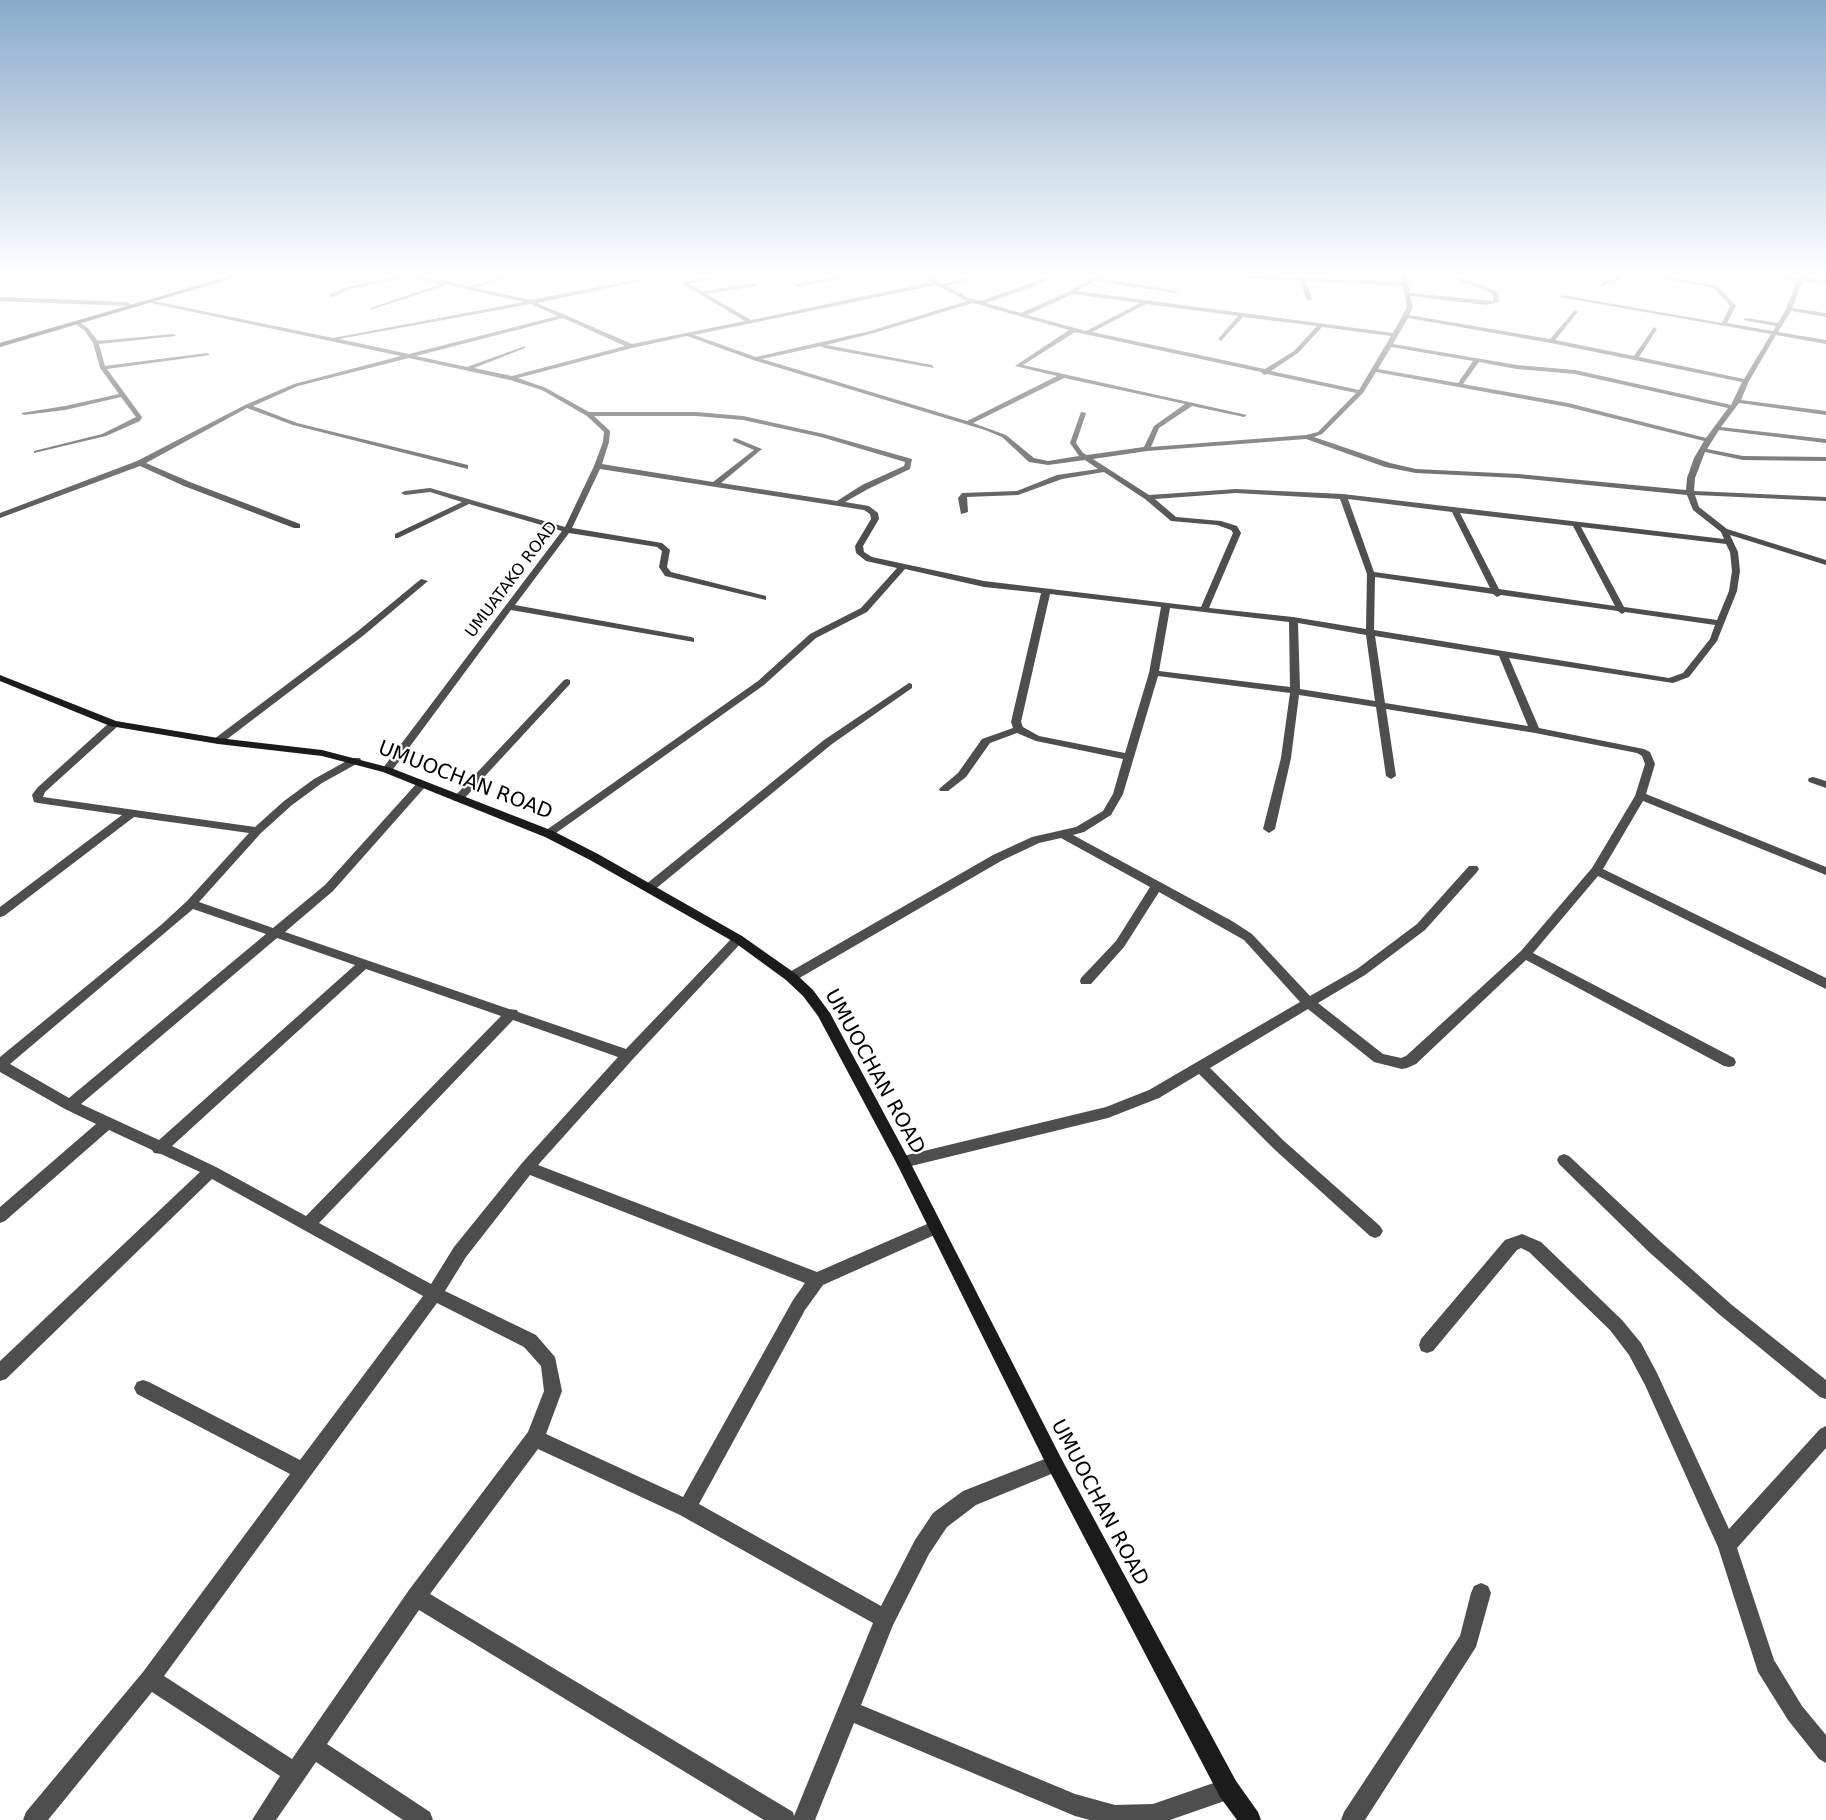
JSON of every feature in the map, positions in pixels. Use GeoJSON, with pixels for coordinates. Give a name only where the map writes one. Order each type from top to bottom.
{"type":"FeatureCollection","features":[{"type":"Feature","properties":{"kind":"street"},"geometry":{"type":"LineString","coordinates":[[36,452],[105,435],[134,423],[139,417],[103,368],[100,358]]}},
{"type":"Feature","properties":{"kind":"street"},"geometry":{"type":"LineString","coordinates":[[103,368],[184,358]]}},
{"type":"Feature","properties":{"kind":"street"},"geometry":{"type":"LineString","coordinates":[[0,516],[140,463],[247,406],[296,385],[401,358]]}},
{"type":"Feature","properties":{"kind":"street","name":"UMUATAKO ROAD"},"geometry":{"type":"LineString","coordinates":[[387,770],[567,530],[606,442],[606,431],[588,414],[544,389],[512,378],[418,358]]}},
{"type":"Feature","properties":{"kind":"street"},"geometry":{"type":"LineString","coordinates":[[469,368],[495,358]]}},
{"type":"Feature","properties":{"kind":"street"},"geometry":{"type":"LineString","coordinates":[[512,378],[587,358]]}},
{"type":"Feature","properties":{"kind":"street"},"geometry":{"type":"LineString","coordinates":[[752,358],[997,432],[1038,462],[1147,449],[1307,437],[1320,433],[1360,392],[1381,358]]}},
{"type":"Feature","properties":{"kind":"street"},"geometry":{"type":"LineString","coordinates":[[755,359],[760,358]]}},
{"type":"Feature","properties":{"kind":"street"},"geometry":{"type":"LineString","coordinates":[[889,358],[932,366]]}},
{"type":"Feature","properties":{"kind":"street"},"geometry":{"type":"LineString","coordinates":[[1027,358],[1018,363],[1022,369],[1244,415]]}},
{"type":"Feature","properties":{"kind":"street"},"geometry":{"type":"LineString","coordinates":[[1197,358],[1360,392]]}},
{"type":"Feature","properties":{"kind":"street"},"geometry":{"type":"LineString","coordinates":[[1264,373],[1287,358]]}},
{"type":"Feature","properties":{"kind":"street"},"geometry":{"type":"LineString","coordinates":[[1465,358],[1575,372],[1735,404],[1826,413]]}},
{"type":"Feature","properties":{"kind":"street"},"geometry":{"type":"LineString","coordinates":[[1636,358],[1746,381]]}},
{"type":"Feature","properties":{"kind":"street"},"geometry":{"type":"LineString","coordinates":[[1759,358],[1735,404],[1708,440],[1691,478],[1690,493],[1696,508],[1724,531],[1826,563]]}},
{"type":"Feature","properties":{"kind":"street"},"geometry":{"type":"LineString","coordinates":[[1459,386],[1477,360]]}},
{"type":"Feature","properties":{"kind":"street"},"geometry":{"type":"LineString","coordinates":[[1373,370],[1568,405],[1708,440]]}},
{"type":"Feature","properties":{"kind":"street"},"geometry":{"type":"LineString","coordinates":[[969,422],[1063,376]]}},
{"type":"Feature","properties":{"kind":"street"},"geometry":{"type":"LineString","coordinates":[[24,413],[65,408],[121,395]]}},
{"type":"Feature","properties":{"kind":"street"},"geometry":{"type":"LineString","coordinates":[[1147,449],[1156,427],[1191,403]]}},
{"type":"Feature","properties":{"kind":"street"},"geometry":{"type":"LineString","coordinates":[[247,406],[295,424],[465,467]]}},
{"type":"Feature","properties":{"kind":"street"},"geometry":{"type":"LineString","coordinates":[[1083,413],[1073,443],[1080,454],[1148,497],[1174,519],[1228,525],[1237,533],[1204,609]]}},
{"type":"Feature","properties":{"kind":"street"},"geometry":{"type":"LineString","coordinates":[[588,414],[701,414],[743,418],[822,435],[909,461],[907,467],[865,487],[839,503]]}},
{"type":"Feature","properties":{"kind":"street"},"geometry":{"type":"LineString","coordinates":[[1717,428],[1826,441]]}},
{"type":"Feature","properties":{"kind":"street"},"geometry":{"type":"LineString","coordinates":[[1307,437],[1388,465],[1416,471],[1518,476],[1690,493],[1826,499]]}},
{"type":"Feature","properties":{"kind":"street"},"geometry":{"type":"LineString","coordinates":[[715,484],[759,449],[735,440]]}},
{"type":"Feature","properties":{"kind":"street"},"geometry":{"type":"LineString","coordinates":[[1703,450],[1743,458],[1826,459]]}},
{"type":"Feature","properties":{"kind":"street"},"geometry":{"type":"LineString","coordinates":[[140,463],[187,484],[297,526]]}},
{"type":"Feature","properties":{"kind":"street"},"geometry":{"type":"LineString","coordinates":[[597,466],[866,508],[874,513],[875,519],[859,546],[860,553],[869,559],[984,584],[1293,620],[1660,680],[1677,680],[1686,675],[1714,639],[1733,591],[1736,571],[1730,542],[1724,531]]}},
{"type":"Feature","properties":{"kind":"street"},"geometry":{"type":"LineString","coordinates":[[964,512],[962,498],[965,495],[1018,493],[1060,477],[1104,470]]}},
{"type":"Feature","properties":{"kind":"street"},"geometry":{"type":"LineString","coordinates":[[405,492],[430,490],[567,530],[659,544],[666,550],[663,567],[668,574],[763,598]]}},
{"type":"Feature","properties":{"kind":"street"},"geometry":{"type":"LineString","coordinates":[[1148,497],[1236,491],[1343,496],[1730,542]]}},
{"type":"Feature","properties":{"kind":"street"},"geometry":{"type":"LineString","coordinates":[[1343,496],[1371,574],[1370,631],[1391,776]]}},
{"type":"Feature","properties":{"kind":"street"},"geometry":{"type":"LineString","coordinates":[[398,536],[469,501]]}},
{"type":"Feature","properties":{"kind":"street"},"geometry":{"type":"LineString","coordinates":[[1455,510],[1497,594]]}},
{"type":"Feature","properties":{"kind":"street"},"geometry":{"type":"LineString","coordinates":[[1575,523],[1622,611]]}},
{"type":"Feature","properties":{"kind":"street"},"geometry":{"type":"LineString","coordinates":[[549,834],[761,683],[813,636],[864,610],[902,567]]}},
{"type":"Feature","properties":{"kind":"street"},"geometry":{"type":"LineString","coordinates":[[1371,574],[1497,594],[1719,623]]}},
{"type":"Feature","properties":{"kind":"street"},"geometry":{"type":"LineString","coordinates":[[218,741],[343,647],[424,581]]}},
{"type":"Feature","properties":{"kind":"street"},"geometry":{"type":"LineString","coordinates":[[1018,729],[1016,722],[1046,592]]}},
{"type":"Feature","properties":{"kind":"street"},"geometry":{"type":"LineString","coordinates":[[791,977],[998,858],[1036,840],[1080,830],[1107,813],[1118,794],[1154,673],[1166,604]]}},
{"type":"Feature","properties":{"kind":"street"},"geometry":{"type":"LineString","coordinates":[[509,607],[691,640]]}},
{"type":"Feature","properties":{"kind":"street"},"geometry":{"type":"LineString","coordinates":[[1269,829],[1286,758],[1295,691],[1293,620]]}},
{"type":"Feature","properties":{"kind":"street"},"geometry":{"type":"LineString","coordinates":[[1504,656],[1535,730]]}},
{"type":"Feature","properties":{"kind":"street"},"geometry":{"type":"LineString","coordinates":[[1062,834],[1248,937],[1309,1004],[1379,1058],[1402,1064],[1411,1060],[1525,954],[1596,870],[1640,796],[1650,764],[1646,754],[1631,748],[1535,730],[1382,704],[1154,673]]}},
{"type":"Feature","properties":{"kind":"street","name":"UMUOCHAN ROAD"},"geometry":{"type":"LineString","coordinates":[[0,678],[114,724],[218,741],[322,753],[356,760],[387,770],[549,834],[738,939],[791,977],[808,993],[822,1013],[903,1162],[934,1228],[1055,1464],[1228,1789],[1250,1820]]}},
{"type":"Feature","properties":{"kind":"street"},"geometry":{"type":"LineString","coordinates":[[458,799],[567,682]]}},
{"type":"Feature","properties":{"kind":"street"},"geometry":{"type":"LineString","coordinates":[[649,888],[795,767],[909,686]]}},
{"type":"Feature","properties":{"kind":"street"},"geometry":{"type":"LineString","coordinates":[[114,724],[37,795],[38,800],[130,815],[257,831]]}},
{"type":"Feature","properties":{"kind":"street"},"geometry":{"type":"LineString","coordinates":[[944,789],[962,775],[986,741],[1018,729],[1036,738],[1129,757]]}},
{"type":"Feature","properties":{"kind":"street"},"geometry":{"type":"LineString","coordinates":[[263,1820],[416,1597],[535,1438],[553,1391],[549,1363],[530,1341],[434,1294],[211,1171],[159,1149],[70,1105],[0,1065],[191,904],[257,831],[318,781],[356,760]]}},
{"type":"Feature","properties":{"kind":"street"},"geometry":{"type":"LineString","coordinates":[[1814,780],[1826,785]]}},
{"type":"Feature","properties":{"kind":"street"},"geometry":{"type":"LineString","coordinates":[[70,1105],[329,888],[422,784]]}},
{"type":"Feature","properties":{"kind":"street"},"geometry":{"type":"LineString","coordinates":[[1640,796],[1826,871]]}},
{"type":"Feature","properties":{"kind":"street"},"geometry":{"type":"LineString","coordinates":[[0,913],[130,815]]}},
{"type":"Feature","properties":{"kind":"street"},"geometry":{"type":"LineString","coordinates":[[903,1162],[1108,1112],[1154,1094],[1202,1068],[1361,972],[1421,927],[1473,869]]}},
{"type":"Feature","properties":{"kind":"street"},"geometry":{"type":"LineString","coordinates":[[1596,870],[1826,984]]}},
{"type":"Feature","properties":{"kind":"street"},"geometry":{"type":"LineString","coordinates":[[1086,981],[1120,944],[1157,886]]}},
{"type":"Feature","properties":{"kind":"street"},"geometry":{"type":"LineString","coordinates":[[191,904],[628,1055]]}},
{"type":"Feature","properties":{"kind":"street"},"geometry":{"type":"LineString","coordinates":[[34,1820],[150,1679],[434,1294],[460,1252],[527,1167],[628,1055],[738,939]]}},
{"type":"Feature","properties":{"kind":"street"},"geometry":{"type":"LineString","coordinates":[[1525,954],[1729,1062]]}},
{"type":"Feature","properties":{"kind":"street"},"geometry":{"type":"LineString","coordinates":[[159,1149],[365,963]]}},
{"type":"Feature","properties":{"kind":"street"},"geometry":{"type":"LineString","coordinates":[[308,1224],[512,1014]]}},
{"type":"Feature","properties":{"kind":"street"},"geometry":{"type":"LineString","coordinates":[[1202,1068],[1280,1145],[1375,1231]]}},
{"type":"Feature","properties":{"kind":"street"},"geometry":{"type":"LineString","coordinates":[[0,1216],[107,1123]]}},
{"type":"Feature","properties":{"kind":"street"},"geometry":{"type":"LineString","coordinates":[[1564,1160],[1655,1247],[1726,1310],[1826,1391]]}},
{"type":"Feature","properties":{"kind":"street"},"geometry":{"type":"LineString","coordinates":[[527,1167],[817,1280]]}},
{"type":"Feature","properties":{"kind":"street"},"geometry":{"type":"LineString","coordinates":[[0,1373],[211,1171]]}},
{"type":"Feature","properties":{"kind":"street"},"geometry":{"type":"LineString","coordinates":[[687,1508],[799,1305],[817,1280],[934,1228]]}},
{"type":"Feature","properties":{"kind":"street"},"geometry":{"type":"LineString","coordinates":[[1427,1345],[1511,1245],[1522,1241],[1535,1247],[1616,1325],[1635,1349],[1652,1379],[1727,1545],[1764,1665],[1795,1713],[1826,1752]]}},
{"type":"Feature","properties":{"kind":"street"},"geometry":{"type":"LineString","coordinates":[[143,1388],[304,1472]]}},
{"type":"Feature","properties":{"kind":"street"},"geometry":{"type":"LineString","coordinates":[[1727,1545],[1826,1435]]}},
{"type":"Feature","properties":{"kind":"street"},"geometry":{"type":"LineString","coordinates":[[535,1438],[687,1508],[885,1619]]}},
{"type":"Feature","properties":{"kind":"street"},"geometry":{"type":"LineString","coordinates":[[804,1820],[885,1619],[922,1547],[940,1520],[970,1498],[1055,1464]]}},
{"type":"Feature","properties":{"kind":"street"},"geometry":{"type":"LineString","coordinates":[[1352,1820],[1469,1640],[1481,1593]]}},
{"type":"Feature","properties":{"kind":"street"},"geometry":{"type":"LineString","coordinates":[[416,1597],[785,1820]]}},
{"type":"Feature","properties":{"kind":"street"},"geometry":{"type":"LineString","coordinates":[[150,1679],[296,1774]]}},
{"type":"Feature","properties":{"kind":"street"},"geometry":{"type":"LineString","coordinates":[[848,1710],[1045,1793],[1115,1816],[1153,1815],[1228,1789]]}},
{"type":"Feature","properties":{"kind":"street"},"geometry":{"type":"LineString","coordinates":[[314,1748],[422,1820]]}}]}
